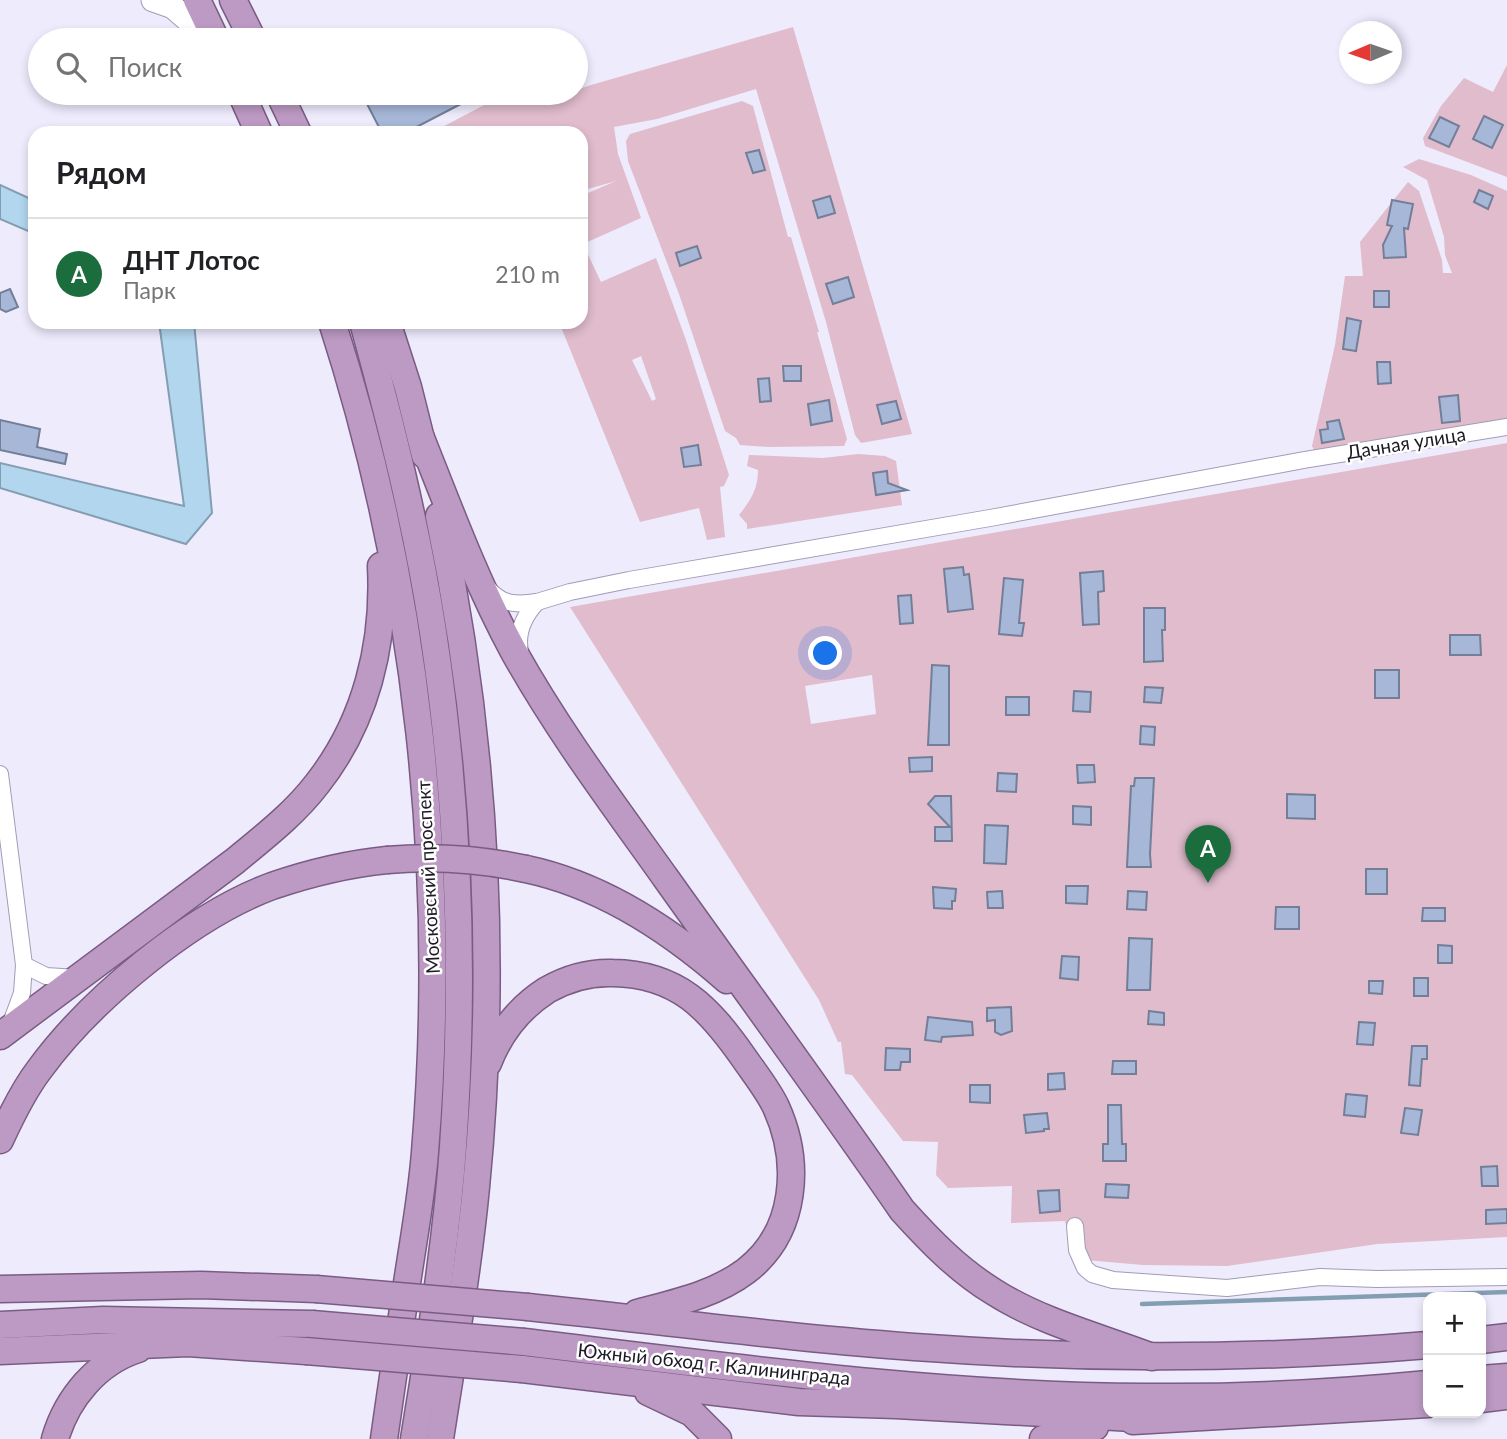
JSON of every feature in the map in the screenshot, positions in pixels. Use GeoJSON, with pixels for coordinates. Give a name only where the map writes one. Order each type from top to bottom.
{"type":"FeatureCollection","features":[{"type":"Feature","properties":{"kind":"highway"},"geometry":{"type":"LineString","coordinates":[[197,0],[209,28]]}},
{"type":"Feature","properties":{"kind":"highway"},"geometry":{"type":"LineString","coordinates":[[233,0],[247,28]]}},
{"type":"Feature","properties":{"kind":"highway"},"geometry":{"type":"LineString","coordinates":[[246,105],[256,126]]}},
{"type":"Feature","properties":{"kind":"highway"},"geometry":{"type":"LineString","coordinates":[[285,105],[296,126]]}},
{"type":"Feature","properties":{"kind":"highway","name":"Московский проспект"},"geometry":{"type":"LineString","coordinates":[[334,329],[374,474],[395,574],[418,720],[428,839],[432,964],[431,1051],[425,1156],[384,1439]]}},
{"type":"Feature","properties":{"kind":"highway","name":"Московский проспект"},"geometry":{"type":"LineString","coordinates":[[365,329],[407,496],[433,631],[450,768],[458,908],[458,1029],[453,1149],[439,1276],[414,1439]]}},
{"type":"Feature","properties":{"kind":"highway"},"geometry":{"type":"LineString","coordinates":[[389,329],[421,438],[453,588],[475,752],[485,910],[483,1077],[476,1186],[440,1439]]}},
{"type":"Feature","properties":{"kind":"highway"},"geometry":{"type":"LineString","coordinates":[[421,438],[472,567],[526,671],[623,817],[902,1210],[930,1241],[961,1269],[995,1293],[1039,1315],[1152,1357]]}},
{"type":"Feature","properties":{"kind":"highway"},"geometry":{"type":"LineString","coordinates":[[4,1032],[272,832],[317,784],[335,758],[362,703],[379,639],[381,572],[374,474]]}},
{"type":"Feature","properties":{"kind":"highway"},"geometry":{"type":"LineString","coordinates":[[0,1140],[38,1071],[77,1025],[118,985],[177,940],[237,904],[270,887],[341,866],[387,860],[452,859],[504,864],[578,885],[609,898],[678,940],[759,1009]]}},
{"type":"Feature","properties":{"kind":"highway"},"geometry":{"type":"LineString","coordinates":[[483,1077],[494,1047],[507,1026],[539,995],[574,977],[625,973],[659,979],[679,988],[696,1001],[729,1037],[775,1105],[785,1130],[792,1191],[783,1221],[774,1239],[747,1270],[729,1282],[690,1299],[622,1317]]}},
{"type":"Feature","properties":{"kind":"highway","name":"Южный обход г. Калининграда"},"geometry":{"type":"LineString","coordinates":[[0,1289],[201,1285],[316,1289],[528,1307],[930,1348],[1152,1357],[1298,1354],[1423,1345]]}},
{"type":"Feature","properties":{"kind":"highway","name":"Южный обход г. Калининграда"},"geometry":{"type":"LineString","coordinates":[[0,1325],[18,1341],[103,1320],[312,1324],[524,1342],[882,1383],[1022,1393],[1146,1397],[1238,1396],[1423,1384]]}},
{"type":"Feature","properties":{"kind":"highway"},"geometry":{"type":"LineString","coordinates":[[1486,1339],[1507,1337]]}},
{"type":"Feature","properties":{"kind":"highway"},"geometry":{"type":"LineString","coordinates":[[18,1341],[188,1343],[306,1351],[522,1369],[799,1402],[1151,1419]]}},
{"type":"Feature","properties":{"kind":"highway"},"geometry":{"type":"LineString","coordinates":[[55,1439],[75,1397],[96,1373],[142,1347],[188,1343]]}},
{"type":"Feature","properties":{"kind":"highway"},"geometry":{"type":"LineString","coordinates":[[1486,1379],[1507,1377]]}},
{"type":"Feature","properties":{"kind":"highway"},"geometry":{"type":"LineString","coordinates":[[621,1381],[692,1413],[718,1439]]}},
{"type":"Feature","properties":{"kind":"highway"},"geometry":{"type":"LineString","coordinates":[[1486,1398],[1507,1396]]}},
{"type":"Feature","properties":{"kind":"highway"},"geometry":{"type":"LineString","coordinates":[[1043,1439],[1090,1427],[1151,1419],[1423,1404]]}},
{"type":"Feature","properties":{"kind":"main road"},"geometry":{"type":"LineString","coordinates":[[153,0],[173,7],[199,28]]}},
{"type":"Feature","properties":{"kind":"street","name":"Дачная улица"},"geometry":{"type":"LineString","coordinates":[[472,567],[491,593],[502,601],[518,605],[629,580],[990,518],[1304,460],[1507,428]]}},
{"type":"Feature","properties":{"kind":"street"},"geometry":{"type":"LineString","coordinates":[[526,671],[520,650],[520,633],[524,616],[537,602]]}},
{"type":"Feature","properties":{"kind":"street"},"geometry":{"type":"LineString","coordinates":[[0,774],[7,901],[24,965],[22,993],[4,1032]]}},
{"type":"Feature","properties":{"kind":"street"},"geometry":{"type":"LineString","coordinates":[[24,965],[46,975],[78,978]]}},
{"type":"Feature","properties":{"kind":"street"},"geometry":{"type":"LineString","coordinates":[[1075,1226],[1077,1250],[1085,1268],[1092,1274],[1113,1280],[1227,1288],[1320,1277],[1377,1279],[1507,1276]]}},
{"type":"Feature","properties":{"kind":"shaded area"},"geometry":{"type":"Polygon","coordinates":[[[793,27],[912,434],[861,443],[855,435],[826,322],[756,89],[657,119],[614,127],[618,154],[641,218],[588,242],[588,193],[616,181],[588,189],[588,126],[444,126],[484,105],[588,105],[588,86],[793,27]]]}},
{"type":"Feature","properties":{"kind":"shaded area"},"geometry":{"type":"Polygon","coordinates":[[[1507,65],[1507,177],[1425,146],[1423,138],[1441,106],[1464,78],[1493,92],[1507,65]]]}},
{"type":"Feature","properties":{"kind":"shaded area"},"geometry":{"type":"Polygon","coordinates":[[[742,101],[753,106],[788,237],[791,237],[819,332],[847,439],[844,446],[740,445],[736,438],[725,431],[679,294],[628,161],[626,141],[630,134],[742,101]]]}},
{"type":"Feature","properties":{"kind":"shaded area"},"geometry":{"type":"Polygon","coordinates":[[[1419,159],[1471,175],[1507,191],[1507,419],[1315,452],[1312,446],[1335,345],[1345,276],[1363,276],[1360,242],[1408,182],[1419,191],[1442,260],[1443,273],[1452,273],[1427,180],[1403,167],[1419,159]]]}},
{"type":"Feature","properties":{"kind":"shaded area"},"geometry":{"type":"Polygon","coordinates":[[[588,255],[601,282],[656,258],[686,340],[729,475],[724,486],[720,487],[725,537],[707,540],[699,508],[640,522],[562,329],[588,329],[588,255]],[[641,356],[632,360],[652,401],[656,399],[641,356]]]}},
{"type":"Feature","properties":{"kind":"shaded area"},"geometry":{"type":"Polygon","coordinates":[[[1507,443],[1507,1237],[1377,1244],[1227,1266],[1143,1265],[1074,1259],[1065,1221],[1011,1223],[1012,1186],[948,1188],[936,1175],[938,1142],[903,1141],[852,1075],[845,1074],[841,1042],[838,1042],[819,1000],[570,607],[1507,443]],[[872,675],[805,686],[811,724],[876,714],[872,675]]]}},
{"type":"Feature","properties":{"kind":"shaded area"},"geometry":{"type":"Polygon","coordinates":[[[858,454],[885,456],[896,461],[902,505],[747,529],[747,524],[739,515],[753,494],[758,470],[747,466],[749,455],[823,458],[858,454]]]}},
{"type":"Feature","properties":{"kind":"water"},"geometry":{"type":"Polygon","coordinates":[[[0,185],[28,198],[28,231],[0,219],[0,185]]]}},
{"type":"Feature","properties":{"kind":"water"},"geometry":{"type":"Polygon","coordinates":[[[160,329],[195,329],[212,513],[186,544],[0,488],[0,463],[184,506],[160,329]]]}},
{"type":"Feature","properties":{"kind":"building"},"geometry":{"type":"Polygon","coordinates":[[[368,105],[459,105],[418,126],[378,126],[368,105]]]}},
{"type":"Feature","properties":{"kind":"building"},"geometry":{"type":"Polygon","coordinates":[[[1484,116],[1503,125],[1492,148],[1473,139],[1484,116]]]}},
{"type":"Feature","properties":{"kind":"building"},"geometry":{"type":"Polygon","coordinates":[[[1440,117],[1459,126],[1449,147],[1429,138],[1440,117]]]}},
{"type":"Feature","properties":{"kind":"building"},"geometry":{"type":"Polygon","coordinates":[[[759,150],[765,170],[753,173],[746,153],[759,150]]]}},
{"type":"Feature","properties":{"kind":"building"},"geometry":{"type":"Polygon","coordinates":[[[1479,190],[1493,196],[1488,209],[1474,202],[1479,190]]]}},
{"type":"Feature","properties":{"kind":"building"},"geometry":{"type":"Polygon","coordinates":[[[830,196],[835,213],[818,218],[813,201],[830,196]]]}},
{"type":"Feature","properties":{"kind":"building"},"geometry":{"type":"Polygon","coordinates":[[[1392,200],[1413,204],[1408,229],[1404,228],[1406,257],[1384,258],[1383,245],[1392,226],[1387,225],[1392,200]]]}},
{"type":"Feature","properties":{"kind":"building"},"geometry":{"type":"Polygon","coordinates":[[[697,246],[701,258],[680,266],[676,253],[697,246]]]}},
{"type":"Feature","properties":{"kind":"building"},"geometry":{"type":"Polygon","coordinates":[[[848,277],[854,297],[833,304],[826,284],[848,277]]]}},
{"type":"Feature","properties":{"kind":"building"},"geometry":{"type":"Polygon","coordinates":[[[10,289],[18,307],[6,312],[0,309],[0,293],[10,289]]]}},
{"type":"Feature","properties":{"kind":"building"},"geometry":{"type":"Polygon","coordinates":[[[1374,291],[1389,291],[1389,307],[1374,307],[1374,291]]]}},
{"type":"Feature","properties":{"kind":"building"},"geometry":{"type":"Polygon","coordinates":[[[1347,318],[1361,321],[1356,351],[1343,349],[1347,318]]]}},
{"type":"Feature","properties":{"kind":"building"},"geometry":{"type":"Polygon","coordinates":[[[1377,362],[1390,362],[1391,383],[1378,384],[1377,362]]]}},
{"type":"Feature","properties":{"kind":"building"},"geometry":{"type":"Polygon","coordinates":[[[783,366],[801,366],[801,381],[784,381],[783,366]]]}},
{"type":"Feature","properties":{"kind":"building"},"geometry":{"type":"Polygon","coordinates":[[[769,378],[771,401],[760,402],[758,379],[769,378]]]}},
{"type":"Feature","properties":{"kind":"building"},"geometry":{"type":"Polygon","coordinates":[[[1458,395],[1460,421],[1442,423],[1439,397],[1458,395]]]}},
{"type":"Feature","properties":{"kind":"building"},"geometry":{"type":"Polygon","coordinates":[[[829,400],[832,421],[811,425],[808,404],[829,400]]]}},
{"type":"Feature","properties":{"kind":"building"},"geometry":{"type":"Polygon","coordinates":[[[896,401],[901,419],[882,424],[877,405],[896,401]]]}},
{"type":"Feature","properties":{"kind":"building"},"geometry":{"type":"Polygon","coordinates":[[[0,420],[40,429],[37,447],[67,454],[65,464],[0,450],[0,420]]]}},
{"type":"Feature","properties":{"kind":"building"},"geometry":{"type":"Polygon","coordinates":[[[1339,420],[1344,439],[1322,443],[1320,430],[1328,429],[1327,422],[1339,420]]]}},
{"type":"Feature","properties":{"kind":"building"},"geometry":{"type":"Polygon","coordinates":[[[698,445],[701,465],[684,467],[681,448],[698,445]]]}},
{"type":"Feature","properties":{"kind":"building"},"geometry":{"type":"Polygon","coordinates":[[[887,471],[888,483],[907,490],[876,495],[873,473],[887,471]]]}},
{"type":"Feature","properties":{"kind":"building"},"geometry":{"type":"Polygon","coordinates":[[[963,567],[964,575],[969,574],[973,609],[948,612],[944,569],[963,567]]]}},
{"type":"Feature","properties":{"kind":"building"},"geometry":{"type":"Polygon","coordinates":[[[1103,571],[1104,591],[1098,592],[1099,624],[1083,625],[1080,573],[1103,571]]]}},
{"type":"Feature","properties":{"kind":"building"},"geometry":{"type":"Polygon","coordinates":[[[1004,578],[1023,580],[1019,623],[1024,623],[1022,636],[999,634],[1004,578]]]}},
{"type":"Feature","properties":{"kind":"building"},"geometry":{"type":"Polygon","coordinates":[[[911,595],[913,623],[900,624],[898,596],[911,595]]]}},
{"type":"Feature","properties":{"kind":"building"},"geometry":{"type":"Polygon","coordinates":[[[1144,608],[1165,608],[1165,630],[1162,630],[1163,661],[1144,662],[1144,608]]]}},
{"type":"Feature","properties":{"kind":"building"},"geometry":{"type":"Polygon","coordinates":[[[1450,635],[1480,635],[1481,655],[1450,655],[1450,635]]]}},
{"type":"Feature","properties":{"kind":"building"},"geometry":{"type":"Polygon","coordinates":[[[932,665],[949,666],[949,745],[928,745],[932,665]]]}},
{"type":"Feature","properties":{"kind":"building"},"geometry":{"type":"Polygon","coordinates":[[[1375,670],[1399,670],[1399,698],[1375,698],[1375,670]]]}},
{"type":"Feature","properties":{"kind":"building"},"geometry":{"type":"Polygon","coordinates":[[[1145,687],[1163,688],[1161,703],[1144,702],[1145,687]]]}},
{"type":"Feature","properties":{"kind":"building"},"geometry":{"type":"Polygon","coordinates":[[[1074,691],[1091,692],[1090,712],[1073,711],[1074,691]]]}},
{"type":"Feature","properties":{"kind":"building"},"geometry":{"type":"Polygon","coordinates":[[[1006,697],[1029,697],[1029,715],[1006,715],[1006,697]]]}},
{"type":"Feature","properties":{"kind":"building"},"geometry":{"type":"Polygon","coordinates":[[[1141,726],[1155,727],[1154,745],[1140,744],[1141,726]]]}},
{"type":"Feature","properties":{"kind":"building"},"geometry":{"type":"Polygon","coordinates":[[[932,757],[932,771],[910,772],[909,758],[932,757]]]}},
{"type":"Feature","properties":{"kind":"building"},"geometry":{"type":"Polygon","coordinates":[[[1077,765],[1094,765],[1095,782],[1078,783],[1077,765]]]}},
{"type":"Feature","properties":{"kind":"building"},"geometry":{"type":"Polygon","coordinates":[[[998,773],[1017,774],[1016,792],[997,791],[998,773]]]}},
{"type":"Feature","properties":{"kind":"building"},"geometry":{"type":"Polygon","coordinates":[[[1135,778],[1154,778],[1151,867],[1127,867],[1131,786],[1134,786],[1135,778]]]}},
{"type":"Feature","properties":{"kind":"building"},"geometry":{"type":"Polygon","coordinates":[[[1287,794],[1315,795],[1315,819],[1287,818],[1287,794]]]}},
{"type":"Feature","properties":{"kind":"building"},"geometry":{"type":"Polygon","coordinates":[[[935,796],[951,796],[952,841],[935,841],[935,827],[950,827],[928,804],[935,796]]]}},
{"type":"Feature","properties":{"kind":"building"},"geometry":{"type":"Polygon","coordinates":[[[1073,806],[1091,807],[1091,825],[1073,824],[1073,806]]]}},
{"type":"Feature","properties":{"kind":"building"},"geometry":{"type":"Polygon","coordinates":[[[985,825],[1008,826],[1006,864],[984,863],[985,825]]]}},
{"type":"Feature","properties":{"kind":"building"},"geometry":{"type":"Polygon","coordinates":[[[1366,869],[1387,869],[1387,894],[1366,894],[1366,869]]]}},
{"type":"Feature","properties":{"kind":"building"},"geometry":{"type":"Polygon","coordinates":[[[1066,886],[1088,886],[1087,904],[1066,903],[1066,886]]]}},
{"type":"Feature","properties":{"kind":"building"},"geometry":{"type":"Polygon","coordinates":[[[933,887],[956,889],[952,909],[934,908],[933,887]]]}},
{"type":"Feature","properties":{"kind":"building"},"geometry":{"type":"Polygon","coordinates":[[[1002,891],[1003,908],[988,908],[987,892],[1002,891]]]}},
{"type":"Feature","properties":{"kind":"building"},"geometry":{"type":"Polygon","coordinates":[[[1128,891],[1147,892],[1146,910],[1127,909],[1128,891]]]}},
{"type":"Feature","properties":{"kind":"building"},"geometry":{"type":"Polygon","coordinates":[[[1276,907],[1299,907],[1299,929],[1275,929],[1276,907]]]}},
{"type":"Feature","properties":{"kind":"building"},"geometry":{"type":"Polygon","coordinates":[[[1423,908],[1445,908],[1445,921],[1422,921],[1423,908]]]}},
{"type":"Feature","properties":{"kind":"building"},"geometry":{"type":"Polygon","coordinates":[[[1129,938],[1152,939],[1150,990],[1127,990],[1129,938]]]}},
{"type":"Feature","properties":{"kind":"building"},"geometry":{"type":"Polygon","coordinates":[[[1438,945],[1452,946],[1452,963],[1438,963],[1438,945]]]}},
{"type":"Feature","properties":{"kind":"building"},"geometry":{"type":"Polygon","coordinates":[[[1062,956],[1079,957],[1078,980],[1060,978],[1062,956]]]}},
{"type":"Feature","properties":{"kind":"building"},"geometry":{"type":"Polygon","coordinates":[[[1414,978],[1428,978],[1428,996],[1414,996],[1414,978]]]}},
{"type":"Feature","properties":{"kind":"building"},"geometry":{"type":"Polygon","coordinates":[[[1369,981],[1383,981],[1382,994],[1369,993],[1369,981]]]}},
{"type":"Feature","properties":{"kind":"building"},"geometry":{"type":"Polygon","coordinates":[[[1011,1007],[1012,1031],[1001,1035],[995,1032],[995,1020],[987,1021],[987,1008],[1011,1007]]]}},
{"type":"Feature","properties":{"kind":"building"},"geometry":{"type":"Polygon","coordinates":[[[1149,1011],[1164,1013],[1164,1025],[1148,1024],[1149,1011]]]}},
{"type":"Feature","properties":{"kind":"building"},"geometry":{"type":"Polygon","coordinates":[[[928,1017],[972,1022],[973,1035],[942,1037],[941,1042],[925,1040],[928,1017]]]}},
{"type":"Feature","properties":{"kind":"building"},"geometry":{"type":"Polygon","coordinates":[[[1359,1022],[1375,1023],[1373,1045],[1357,1044],[1359,1022]]]}},
{"type":"Feature","properties":{"kind":"building"},"geometry":{"type":"Polygon","coordinates":[[[1412,1046],[1427,1046],[1427,1059],[1422,1059],[1420,1086],[1409,1085],[1412,1046]]]}},
{"type":"Feature","properties":{"kind":"building"},"geometry":{"type":"Polygon","coordinates":[[[886,1048],[910,1049],[910,1062],[901,1062],[900,1070],[885,1070],[886,1048]]]}},
{"type":"Feature","properties":{"kind":"building"},"geometry":{"type":"Polygon","coordinates":[[[1113,1061],[1136,1061],[1136,1074],[1112,1074],[1113,1061]]]}},
{"type":"Feature","properties":{"kind":"building"},"geometry":{"type":"Polygon","coordinates":[[[1064,1073],[1065,1089],[1048,1090],[1048,1074],[1064,1073]]]}},
{"type":"Feature","properties":{"kind":"building"},"geometry":{"type":"Polygon","coordinates":[[[970,1085],[990,1085],[990,1103],[970,1102],[970,1085]]]}},
{"type":"Feature","properties":{"kind":"building"},"geometry":{"type":"Polygon","coordinates":[[[1346,1094],[1367,1096],[1365,1117],[1344,1115],[1346,1094]]]}},
{"type":"Feature","properties":{"kind":"building"},"geometry":{"type":"Polygon","coordinates":[[[1108,1105],[1121,1105],[1122,1144],[1126,1144],[1126,1161],[1103,1161],[1103,1144],[1108,1144],[1108,1105]]]}},
{"type":"Feature","properties":{"kind":"building"},"geometry":{"type":"Polygon","coordinates":[[[1405,1108],[1422,1110],[1418,1135],[1401,1133],[1405,1108]]]}},
{"type":"Feature","properties":{"kind":"building"},"geometry":{"type":"Polygon","coordinates":[[[1047,1113],[1049,1129],[1026,1133],[1024,1115],[1047,1113]]]}},
{"type":"Feature","properties":{"kind":"building"},"geometry":{"type":"Polygon","coordinates":[[[1497,1166],[1498,1186],[1482,1186],[1481,1167],[1497,1166]]]}},
{"type":"Feature","properties":{"kind":"building"},"geometry":{"type":"Polygon","coordinates":[[[1106,1184],[1129,1185],[1128,1198],[1105,1197],[1106,1184]]]}},
{"type":"Feature","properties":{"kind":"building"},"geometry":{"type":"Polygon","coordinates":[[[1059,1190],[1060,1211],[1040,1213],[1038,1191],[1059,1190]]]}},
{"type":"Feature","properties":{"kind":"building"},"geometry":{"type":"Polygon","coordinates":[[[1507,1209],[1507,1223],[1486,1224],[1486,1210],[1507,1209]]]}},
{"type":"Feature","properties":{"kind":"waterway"},"geometry":{"type":"LineString","coordinates":[[1142,1304],[1507,1292]]}},
{"type":"Feature","properties":{"kind":"place","name":"ДНТ Лотос"},"geometry":{"type":"Point","coordinates":[1208,883]}}]}
